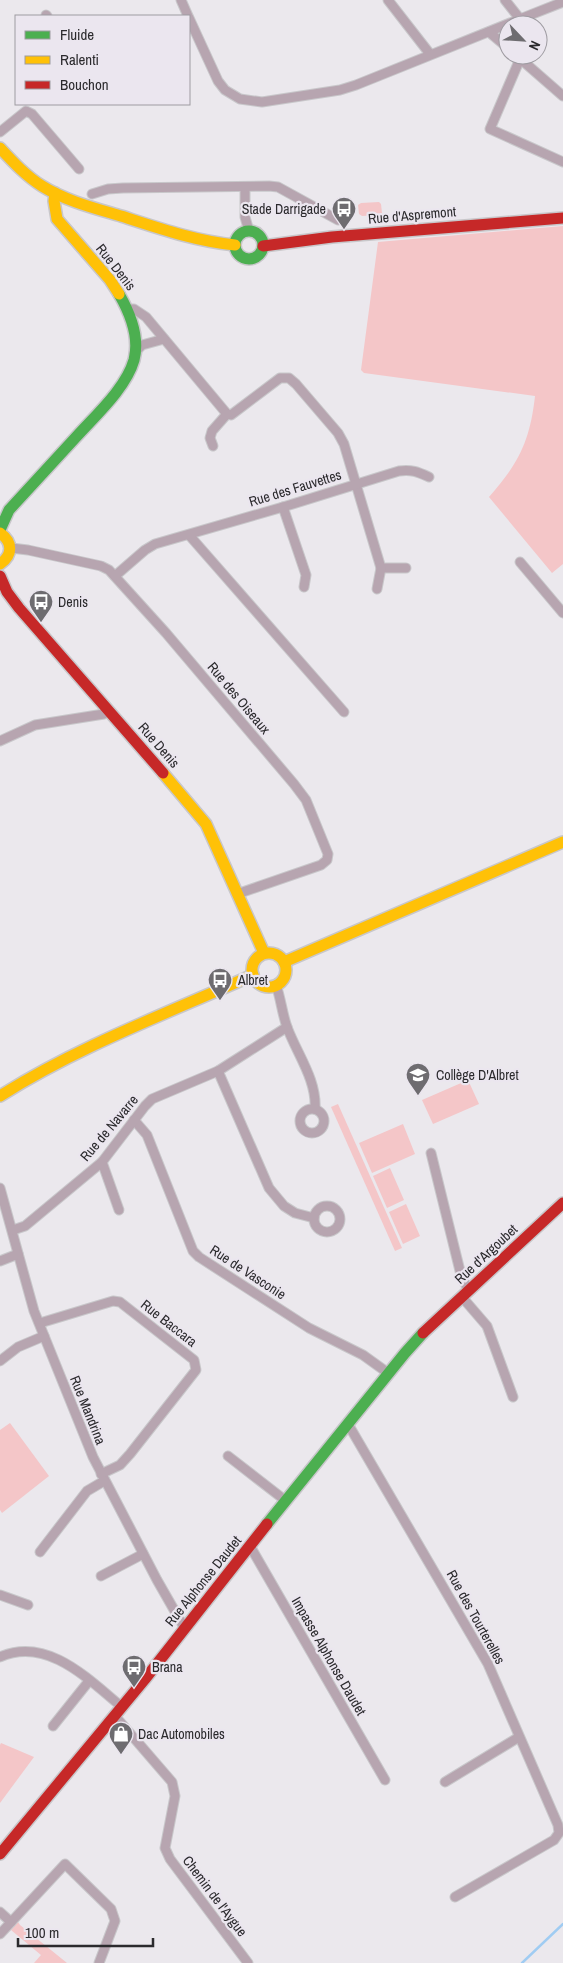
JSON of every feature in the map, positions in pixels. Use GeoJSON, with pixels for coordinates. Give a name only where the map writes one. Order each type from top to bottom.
{"type":"FeatureCollection","features":[{"type":"Feature","properties":{"kind":"street"},"geometry":{"type":"LineString","coordinates":[[181,0],[187,15]]}},
{"type":"Feature","properties":{"kind":"street"},"geometry":{"type":"LineString","coordinates":[[388,0],[430,54]]}},
{"type":"Feature","properties":{"kind":"street"},"geometry":{"type":"LineString","coordinates":[[505,0],[516,15]]}},
{"type":"Feature","properties":{"kind":"street"},"geometry":{"type":"LineString","coordinates":[[532,15],[563,2]]}},
{"type":"Feature","properties":{"kind":"street"},"geometry":{"type":"LineString","coordinates":[[190,23],[218,81],[225,90],[240,99],[262,102],[340,90],[498,29]]}},
{"type":"Feature","properties":{"kind":"street"},"geometry":{"type":"LineString","coordinates":[[489,32],[498,40]]}},
{"type":"Feature","properties":{"kind":"street"},"geometry":{"type":"LineString","coordinates":[[515,65],[490,129],[563,162]]}},
{"type":"Feature","properties":{"kind":"street"},"geometry":{"type":"LineString","coordinates":[[527,65],[563,96]]}},
{"type":"Feature","properties":{"kind":"street"},"geometry":{"type":"LineString","coordinates":[[0,132],[26,111],[32,114],[79,169]]}},
{"type":"Feature","properties":{"kind":"street"},"geometry":{"type":"LineString","coordinates":[[0,148],[29,177],[55,193],[184,236],[235,245]]}},
{"type":"Feature","properties":{"kind":"street"},"geometry":{"type":"LineString","coordinates":[[245,187],[245,218],[249,231]]}},
{"type":"Feature","properties":{"kind":"street"},"geometry":{"type":"LineString","coordinates":[[92,194],[108,188],[278,187],[338,220]]}},
{"type":"Feature","properties":{"kind":"street","name":"Rue Denis"},"geometry":{"type":"LineString","coordinates":[[0,532],[8,510],[118,390],[134,359],[134,328],[128,309],[110,280],[57,218],[54,200],[55,193]]}},
{"type":"Feature","properties":{"kind":"street","name":"Rue d'Aspremont"},"geometry":{"type":"LineString","coordinates":[[263,246],[332,237],[563,218]]}},
{"type":"Feature","properties":{"kind":"street"},"geometry":{"type":"LineString","coordinates":[[249,231],[256,233],[262,239],[263,246],[260,254],[248,259],[241,257],[235,245],[242,233],[249,231]]}},
{"type":"Feature","properties":{"kind":"street"},"geometry":{"type":"LineString","coordinates":[[128,309],[134,309],[146,317],[227,414]]}},
{"type":"Feature","properties":{"kind":"street"},"geometry":{"type":"LineString","coordinates":[[134,353],[142,346],[164,339]]}},
{"type":"Feature","properties":{"kind":"street","name":"Rue des Fauvettes"},"geometry":{"type":"LineString","coordinates":[[115,576],[145,550],[155,544],[355,484],[344,444],[338,433],[289,378],[280,378],[231,415],[227,414],[212,431],[210,438],[213,446]]}},
{"type":"Feature","properties":{"kind":"street"},"geometry":{"type":"LineString","coordinates":[[378,589],[381,568],[355,484],[408,469],[418,471],[429,477]]}},
{"type":"Feature","properties":{"kind":"street"},"geometry":{"type":"LineString","coordinates":[[283,507],[306,575],[304,587]]}},
{"type":"Feature","properties":{"kind":"street"},"geometry":{"type":"LineString","coordinates":[[0,532],[6,536],[11,548],[8,558],[0,564]]}},
{"type":"Feature","properties":{"kind":"street"},"geometry":{"type":"LineString","coordinates":[[189,535],[344,712]]}},
{"type":"Feature","properties":{"kind":"street","name":"Rue des Oiseaux"},"geometry":{"type":"LineString","coordinates":[[11,548],[101,566],[109,570],[306,800],[328,854],[327,860],[321,865],[237,894]]}},
{"type":"Feature","properties":{"kind":"street"},"geometry":{"type":"LineString","coordinates":[[520,562],[563,613]]}},
{"type":"Feature","properties":{"kind":"street"},"geometry":{"type":"LineString","coordinates":[[381,568],[406,568]]}},
{"type":"Feature","properties":{"kind":"street","name":"Rue Denis"},"geometry":{"type":"LineString","coordinates":[[0,576],[7,592],[19,608],[206,824],[264,953]]}},
{"type":"Feature","properties":{"kind":"street"},"geometry":{"type":"LineString","coordinates":[[0,741],[35,725],[104,714],[109,710]]}},
{"type":"Feature","properties":{"kind":"street"},"geometry":{"type":"LineString","coordinates":[[284,962],[563,842]]}},
{"type":"Feature","properties":{"kind":"street"},"geometry":{"type":"LineString","coordinates":[[264,953],[276,954],[284,962],[285,976],[281,982],[269,987],[262,986],[256,982],[253,975],[254,962],[258,956],[264,953]]}},
{"type":"Feature","properties":{"kind":"street"},"geometry":{"type":"LineString","coordinates":[[0,1096],[36,1073],[60,1061],[253,975]]}},
{"type":"Feature","properties":{"kind":"street"},"geometry":{"type":"LineString","coordinates":[[276,985],[287,1027],[314,1087],[315,1109]]}},
{"type":"Feature","properties":{"kind":"street","name":"Rue de Navarre"},"geometry":{"type":"LineString","coordinates":[[13,1230],[25,1226],[102,1162],[152,1099],[218,1071],[287,1027]]}},
{"type":"Feature","properties":{"kind":"street"},"geometry":{"type":"LineString","coordinates":[[218,1071],[269,1188],[284,1206],[295,1213],[314,1218]]}},
{"type":"Feature","properties":{"kind":"street","name":"Rue de Vasconie"},"geometry":{"type":"LineString","coordinates":[[134,1120],[147,1136],[193,1250],[199,1257],[310,1328],[363,1354],[388,1373]]}},
{"type":"Feature","properties":{"kind":"street"},"geometry":{"type":"LineString","coordinates":[[431,1153],[465,1294],[487,1326],[513,1397]]}},
{"type":"Feature","properties":{"kind":"street"},"geometry":{"type":"LineString","coordinates":[[102,1162],[119,1210]]}},
{"type":"Feature","properties":{"kind":"street","name":"Rue Mandrina"},"geometry":{"type":"LineString","coordinates":[[0,1188],[34,1311],[102,1477],[185,1629]]}},
{"type":"Feature","properties":{"kind":"street","name":"Rue d'Argoubet"},"geometry":{"type":"LineString","coordinates":[[429,1327],[563,1203]]}},
{"type":"Feature","properties":{"kind":"street"},"geometry":{"type":"LineString","coordinates":[[0,1261],[18,1254]]}},
{"type":"Feature","properties":{"kind":"street","name":"Rue Baccara"},"geometry":{"type":"LineString","coordinates":[[40,1323],[113,1301],[120,1302],[194,1360],[196,1370],[130,1454],[120,1465],[105,1473],[102,1477]]}},
{"type":"Feature","properties":{"kind":"street","name":"Rue Alphonse Daudet"},"geometry":{"type":"LineString","coordinates":[[0,1854],[64,1779],[185,1629],[388,1373],[429,1327]]}},
{"type":"Feature","properties":{"kind":"street"},"geometry":{"type":"LineString","coordinates":[[0,1361],[18,1347],[44,1336]]}},
{"type":"Feature","properties":{"kind":"street","name":"Rue des Tourterelles"},"geometry":{"type":"LineString","coordinates":[[348,1424],[488,1664],[558,1825],[559,1833],[554,1840],[455,1897]]}},
{"type":"Feature","properties":{"kind":"street"},"geometry":{"type":"LineString","coordinates":[[228,1456],[286,1501]]}},
{"type":"Feature","properties":{"kind":"street"},"geometry":{"type":"LineString","coordinates":[[40,1552],[87,1491],[102,1477]]}},
{"type":"Feature","properties":{"kind":"street","name":"Impasse Alphonse Daudet"},"geometry":{"type":"LineString","coordinates":[[250,1546],[385,1780]]}},
{"type":"Feature","properties":{"kind":"street"},"geometry":{"type":"LineString","coordinates":[[101,1576],[143,1554]]}},
{"type":"Feature","properties":{"kind":"street"},"geometry":{"type":"LineString","coordinates":[[0,1595],[28,1606]]}},
{"type":"Feature","properties":{"kind":"street","name":"Chemin de l'Aygue"},"geometry":{"type":"LineString","coordinates":[[0,1658],[8,1654],[24,1651],[52,1656],[89,1681],[118,1711],[172,1782],[175,1796],[165,1848],[170,1859],[248,1963]]}},
{"type":"Feature","properties":{"kind":"street"},"geometry":{"type":"LineString","coordinates":[[53,1726],[89,1681]]}},
{"type":"Feature","properties":{"kind":"street"},"geometry":{"type":"LineString","coordinates":[[445,1782],[519,1737]]}},
{"type":"Feature","properties":{"kind":"street"},"geometry":{"type":"LineString","coordinates":[[0,1934],[65,1864],[111,1909],[115,1921],[99,1963]]}},
{"type":"Feature","properties":{"kind":"street"},"geometry":{"type":"LineString","coordinates":[[0,1912],[11,1922]]}},
{"type":"Feature","properties":{"kind":"shaded area"},"geometry":{"type":"Polygon","coordinates":[[[379,202],[382,213],[380,215],[362,216],[359,214],[358,205],[361,203],[379,202]]]}},
{"type":"Feature","properties":{"kind":"shaded area"},"geometry":{"type":"Polygon","coordinates":[[[563,226],[563,564],[552,573],[489,497],[508,473],[521,451],[530,426],[535,396],[364,373],[361,370],[378,242],[563,226]]]}},
{"type":"Feature","properties":{"kind":"shaded area"},"geometry":{"type":"Polygon","coordinates":[[[468,1080],[479,1104],[433,1124],[422,1100],[468,1080]]]}},
{"type":"Feature","properties":{"kind":"shaded area"},"geometry":{"type":"Polygon","coordinates":[[[338,1104],[402,1248],[395,1251],[331,1107],[338,1104]]]}},
{"type":"Feature","properties":{"kind":"shaded area"},"geometry":{"type":"Polygon","coordinates":[[[403,1124],[415,1154],[372,1173],[359,1143],[403,1124]]]}},
{"type":"Feature","properties":{"kind":"shaded area"},"geometry":{"type":"Polygon","coordinates":[[[390,1168],[404,1200],[387,1208],[373,1176],[390,1168]]]}},
{"type":"Feature","properties":{"kind":"shaded area"},"geometry":{"type":"Polygon","coordinates":[[[406,1204],[420,1236],[403,1244],[389,1212],[406,1204]]]}},
{"type":"Feature","properties":{"kind":"shaded area"},"geometry":{"type":"Polygon","coordinates":[[[10,1423],[49,1476],[2,1513],[0,1510],[0,1430],[10,1423]]]}},
{"type":"Feature","properties":{"kind":"shaded area"},"geometry":{"type":"Polygon","coordinates":[[[1,1743],[34,1757],[0,1803],[0,1745],[1,1743]]]}},
{"type":"Feature","properties":{"kind":"shaded area"},"geometry":{"type":"Polygon","coordinates":[[[18,1922],[67,1963],[34,1963],[41,1955],[11,1930],[18,1922]]]}},
{"type":"Feature","properties":{"kind":"waterway"},"geometry":{"type":"LineString","coordinates":[[522,1963],[563,1924]]}},
{"type":"Feature","properties":{"kind":"traffic: fast"},"geometry":{"type":"LineString","coordinates":[[249,231],[259,235],[263,245],[259,255],[249,259],[239,255],[235,245],[239,235],[249,231]]}},
{"type":"Feature","properties":{"kind":"traffic: fast"},"geometry":{"type":"LineString","coordinates":[[0,530],[9,510],[110,401],[130,370],[136,351],[135,334],[127,309],[119,294]]}},
{"type":"Feature","properties":{"kind":"traffic: fast"},"geometry":{"type":"LineString","coordinates":[[267,1524],[423,1333]]}},
{"type":"Feature","properties":{"kind":"traffic: slow"},"geometry":{"type":"LineString","coordinates":[[0,148],[36,182],[70,200],[177,234],[235,245]]}},
{"type":"Feature","properties":{"kind":"traffic: slow"},"geometry":{"type":"LineString","coordinates":[[55,193],[54,201],[57,219],[110,280],[119,294]]}},
{"type":"Feature","properties":{"kind":"traffic: slow"},"geometry":{"type":"LineString","coordinates":[[0,533],[7,540],[10,548],[7,557],[0,564]]}},
{"type":"Feature","properties":{"kind":"traffic: slow"},"geometry":{"type":"LineString","coordinates":[[163,773],[206,824],[264,953]]}},
{"type":"Feature","properties":{"kind":"traffic: slow"},"geometry":{"type":"LineString","coordinates":[[284,962],[563,842]]}},
{"type":"Feature","properties":{"kind":"traffic: slow"},"geometry":{"type":"LineString","coordinates":[[269,953],[276,954],[281,958],[285,963],[286,970],[285,977],[281,982],[276,986],[269,987],[262,986],[257,982],[253,977],[252,970],[253,963],[257,958],[262,954],[269,953]]}},
{"type":"Feature","properties":{"kind":"traffic: slow"},"geometry":{"type":"LineString","coordinates":[[0,1096],[61,1061],[92,1046],[253,975]]}},
{"type":"Feature","properties":{"kind":"traffic: jam"},"geometry":{"type":"LineString","coordinates":[[263,246],[332,237],[563,218]]}},
{"type":"Feature","properties":{"kind":"traffic: jam"},"geometry":{"type":"LineString","coordinates":[[0,576],[7,592],[19,608],[163,773]]}},
{"type":"Feature","properties":{"kind":"traffic: jam"},"geometry":{"type":"LineString","coordinates":[[423,1333],[563,1203]]}},
{"type":"Feature","properties":{"kind":"traffic: jam"},"geometry":{"type":"LineString","coordinates":[[0,1854],[145,1679],[267,1524]]}},
{"type":"Feature","properties":{"kind":"place","name":"Stade Darrigade"},"geometry":{"type":"Point","coordinates":[344,230]}},
{"type":"Feature","properties":{"kind":"place","name":"Denis"},"geometry":{"type":"Point","coordinates":[41,623]}},
{"type":"Feature","properties":{"kind":"place","name":"Albret"},"geometry":{"type":"Point","coordinates":[220,1001]}},
{"type":"Feature","properties":{"kind":"place","name":"Collège D'Albret"},"geometry":{"type":"Point","coordinates":[418,1096]}},
{"type":"Feature","properties":{"kind":"place","name":"Brana"},"geometry":{"type":"Point","coordinates":[134,1688]}},
{"type":"Feature","properties":{"kind":"place","name":"Dac Automobiles"},"geometry":{"type":"Point","coordinates":[121,1755]}}]}
